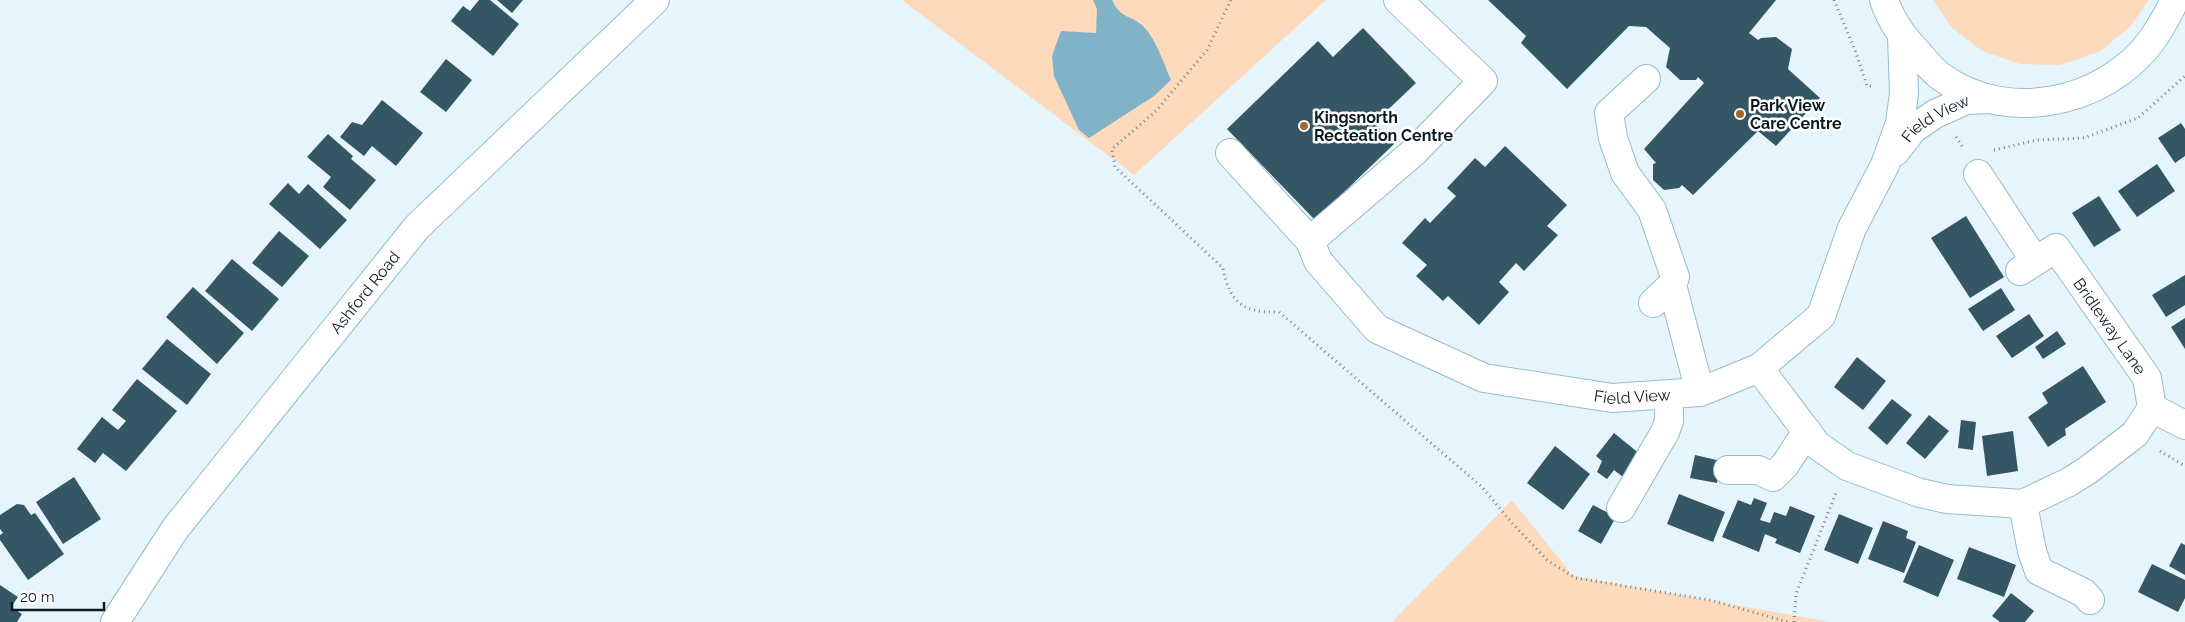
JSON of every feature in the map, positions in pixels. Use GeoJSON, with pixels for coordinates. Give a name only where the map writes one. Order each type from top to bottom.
{"type":"FeatureCollection","features":[{"type":"Feature","properties":{"kind":"street","name":"Ashford Road"},"geometry":{"type":"LineString","coordinates":[[115,622],[175,529],[417,227],[655,0]]}},
{"type":"Feature","properties":{"kind":"street"},"geometry":{"type":"LineString","coordinates":[[1310,241],[1415,150],[1483,81],[1398,0]]}},
{"type":"Feature","properties":{"kind":"street"},"geometry":{"type":"LineString","coordinates":[[1884,0],[1902,36],[1939,75],[1966,90],[2024,103],[2048,102],[2097,88],[2125,70],[2154,40],[2174,0]]}},
{"type":"Feature","properties":{"kind":"street","name":"Field View"},"geometry":{"type":"LineString","coordinates":[[1230,153],[1310,241],[1318,261],[1377,329],[1484,378],[1612,398],[1700,392],[1759,368],[1821,316],[1852,228],[1885,165],[1900,123],[1904,94],[1902,36]]}},
{"type":"Feature","properties":{"kind":"street"},"geometry":{"type":"LineString","coordinates":[[1646,79],[1609,113],[1613,138],[1625,173],[1652,210],[1675,277],[1662,294],[1700,392]]}},
{"type":"Feature","properties":{"kind":"street","name":"Field View"},"geometry":{"type":"LineString","coordinates":[[1885,165],[1913,129],[1935,114],[1966,100],[2000,99]]}},
{"type":"Feature","properties":{"kind":"street","name":"Bridleway Lane"},"geometry":{"type":"LineString","coordinates":[[1983,163],[2027,266],[2056,248],[2147,378],[2152,408]]}},
{"type":"Feature","properties":{"kind":"street"},"geometry":{"type":"LineString","coordinates":[[1759,368],[1818,445],[1847,466],[1920,493],[1947,499],[2023,504],[2069,482],[2088,470],[2134,434],[2152,408],[2185,425]]}},
{"type":"Feature","properties":{"kind":"street"},"geometry":{"type":"LineString","coordinates":[[1621,508],[1665,432],[1669,420],[1669,395]]}},
{"type":"Feature","properties":{"kind":"street"},"geometry":{"type":"LineString","coordinates":[[1728,470],[1758,470],[1772,477],[1785,465],[1807,430]]}},
{"type":"Feature","properties":{"kind":"street"},"geometry":{"type":"LineString","coordinates":[[2023,504],[2032,551],[2040,571],[2084,593],[2090,600]]}},
{"type":"Feature","properties":{"kind":"path"},"geometry":{"type":"LineString","coordinates":[[1834,0],[1855,50],[1867,86]]}},
{"type":"Feature","properties":{"kind":"path"},"geometry":{"type":"LineString","coordinates":[[1983,163],[2037,140],[2084,138],[2138,118],[2185,76]]}},
{"type":"Feature","properties":{"kind":"path"},"geometry":{"type":"LineString","coordinates":[[1794,621],[1796,594],[1847,466]]}},
{"type":"Feature","properties":{"kind":"shaded area"},"geometry":{"type":"Polygon","coordinates":[[[902,0],[1326,0],[1134,175],[902,0]]]}},
{"type":"Feature","properties":{"kind":"shaded area"},"geometry":{"type":"Polygon","coordinates":[[[1933,0],[2149,0],[2130,27],[2099,52],[2060,65],[2020,64],[1982,51],[1951,27],[1933,0]]]}},
{"type":"Feature","properties":{"kind":"shaded area"},"geometry":{"type":"Polygon","coordinates":[[[1512,500],[1573,576],[1830,622],[1392,622],[1512,500]]]}},
{"type":"Feature","properties":{"kind":"water"},"geometry":{"type":"Polygon","coordinates":[[[1093,0],[1112,0],[1119,11],[1144,27],[1156,45],[1171,80],[1154,96],[1089,138],[1079,130],[1054,76],[1052,56],[1061,31],[1096,33],[1097,9],[1093,0]]]}},
{"type":"Feature","properties":{"kind":"building"},"geometry":{"type":"Polygon","coordinates":[[[479,0],[490,0],[519,24],[493,56],[451,21],[463,6],[470,11],[479,0]]]}},
{"type":"Feature","properties":{"kind":"building"},"geometry":{"type":"Polygon","coordinates":[[[497,0],[523,0],[512,13],[497,0]]]}},
{"type":"Feature","properties":{"kind":"building","name":"Park View Care Centre"},"geometry":{"type":"Polygon","coordinates":[[[1488,0],[1776,0],[1749,33],[1758,40],[1776,37],[1792,49],[1788,69],[1820,98],[1776,146],[1758,131],[1693,195],[1682,185],[1679,188],[1664,190],[1653,180],[1653,164],[1656,163],[1644,149],[1704,83],[1698,77],[1696,80],[1680,80],[1666,67],[1670,48],[1646,27],[1629,26],[1567,89],[1521,43],[1526,36],[1488,0]]]}},
{"type":"Feature","properties":{"kind":"building","name":"Kingsnorth Recteation Centre"},"geometry":{"type":"Polygon","coordinates":[[[1363,28],[1416,83],[1374,123],[1394,144],[1315,220],[1227,129],[1318,41],[1333,57],[1363,28]]]}},
{"type":"Feature","properties":{"kind":"building"},"geometry":{"type":"Polygon","coordinates":[[[446,59],[472,80],[446,112],[420,92],[446,59]]]}},
{"type":"Feature","properties":{"kind":"building"},"geometry":{"type":"Polygon","coordinates":[[[382,100],[423,133],[396,166],[372,146],[364,156],[340,137],[352,122],[362,125],[382,100]]]}},
{"type":"Feature","properties":{"kind":"building"},"geometry":{"type":"Polygon","coordinates":[[[2181,123],[2185,129],[2185,156],[2175,163],[2158,138],[2181,123]]]}},
{"type":"Feature","properties":{"kind":"building"},"geometry":{"type":"Polygon","coordinates":[[[328,134],[353,156],[351,159],[376,180],[350,210],[323,187],[331,177],[307,157],[328,134]]]}},
{"type":"Feature","properties":{"kind":"building"},"geometry":{"type":"Polygon","coordinates":[[[1505,146],[1567,205],[1547,226],[1558,235],[1524,271],[1516,263],[1499,282],[1509,292],[1479,325],[1448,296],[1443,301],[1416,276],[1427,265],[1402,243],[1425,218],[1430,223],[1456,196],[1447,188],[1475,158],[1485,167],[1505,146]]]}},
{"type":"Feature","properties":{"kind":"building"},"geometry":{"type":"Polygon","coordinates":[[[2157,164],[2175,191],[2137,217],[2118,191],[2157,164]]]}},
{"type":"Feature","properties":{"kind":"building"},"geometry":{"type":"Polygon","coordinates":[[[288,183],[299,194],[308,184],[347,220],[320,249],[269,204],[288,183]]]}},
{"type":"Feature","properties":{"kind":"building"},"geometry":{"type":"Polygon","coordinates":[[[2099,196],[2121,230],[2094,247],[2072,213],[2099,196]]]}},
{"type":"Feature","properties":{"kind":"building"},"geometry":{"type":"Polygon","coordinates":[[[1966,216],[2004,277],[1970,298],[1931,238],[1966,216]]]}},
{"type":"Feature","properties":{"kind":"building"},"geometry":{"type":"Polygon","coordinates":[[[279,231],[309,256],[282,287],[252,263],[279,231]]]}},
{"type":"Feature","properties":{"kind":"building"},"geometry":{"type":"Polygon","coordinates":[[[232,259],[279,299],[252,331],[205,291],[232,259]]]}},
{"type":"Feature","properties":{"kind":"building"},"geometry":{"type":"Polygon","coordinates":[[[2185,275],[2185,305],[2166,317],[2152,295],[2185,275]]]}},
{"type":"Feature","properties":{"kind":"building"},"geometry":{"type":"Polygon","coordinates":[[[193,287],[244,333],[217,364],[166,317],[193,287]]]}},
{"type":"Feature","properties":{"kind":"building"},"geometry":{"type":"Polygon","coordinates":[[[2001,288],[2015,310],[1983,331],[1968,309],[2001,288]]]}},
{"type":"Feature","properties":{"kind":"building"},"geometry":{"type":"Polygon","coordinates":[[[2029,314],[2044,336],[2012,358],[1996,336],[2029,314]]]}},
{"type":"Feature","properties":{"kind":"building"},"geometry":{"type":"Polygon","coordinates":[[[2185,318],[2185,349],[2171,327],[2185,318]]]}},
{"type":"Feature","properties":{"kind":"building"},"geometry":{"type":"Polygon","coordinates":[[[2057,331],[2066,344],[2043,359],[2035,347],[2057,331]]]}},
{"type":"Feature","properties":{"kind":"building"},"geometry":{"type":"Polygon","coordinates":[[[167,339],[211,374],[187,405],[142,369],[167,339]]]}},
{"type":"Feature","properties":{"kind":"building"},"geometry":{"type":"Polygon","coordinates":[[[1857,357],[1886,381],[1863,410],[1834,387],[1857,357]]]}},
{"type":"Feature","properties":{"kind":"building"},"geometry":{"type":"Polygon","coordinates":[[[2083,366],[2106,402],[2065,429],[2066,435],[2048,447],[2028,417],[2048,403],[2042,393],[2083,366]]]}},
{"type":"Feature","properties":{"kind":"building"},"geometry":{"type":"Polygon","coordinates":[[[137,379],[177,411],[126,471],[103,453],[95,463],[77,449],[102,417],[118,430],[126,421],[112,410],[137,379]]]}},
{"type":"Feature","properties":{"kind":"building"},"geometry":{"type":"Polygon","coordinates":[[[1892,399],[1912,415],[1887,445],[1868,428],[1892,399]]]}},
{"type":"Feature","properties":{"kind":"building"},"geometry":{"type":"Polygon","coordinates":[[[1929,415],[1949,431],[1925,459],[1906,443],[1929,415]]]}},
{"type":"Feature","properties":{"kind":"building"},"geometry":{"type":"Polygon","coordinates":[[[1961,420],[1976,422],[1973,450],[1958,448],[1961,420]]]}},
{"type":"Feature","properties":{"kind":"building"},"geometry":{"type":"Polygon","coordinates":[[[2013,431],[2018,471],[1987,476],[1982,436],[2013,431]]]}},
{"type":"Feature","properties":{"kind":"building"},"geometry":{"type":"Polygon","coordinates":[[[1614,433],[1646,459],[1628,481],[1614,470],[1607,479],[1597,472],[1602,461],[1596,456],[1614,433]]]}},
{"type":"Feature","properties":{"kind":"building"},"geometry":{"type":"Polygon","coordinates":[[[1555,446],[1590,474],[1563,510],[1527,483],[1555,446]]]}},
{"type":"Feature","properties":{"kind":"building"},"geometry":{"type":"Polygon","coordinates":[[[1695,455],[1721,461],[1717,483],[1690,478],[1695,455]]]}},
{"type":"Feature","properties":{"kind":"building"},"geometry":{"type":"Polygon","coordinates":[[[74,477],[101,519],[63,544],[36,502],[74,477]]]}},
{"type":"Feature","properties":{"kind":"building"},"geometry":{"type":"Polygon","coordinates":[[[1679,494],[1725,512],[1713,542],[1667,524],[1679,494]]]}},
{"type":"Feature","properties":{"kind":"building"},"geometry":{"type":"Polygon","coordinates":[[[1754,498],[1767,503],[1760,520],[1770,523],[1774,512],[1786,516],[1790,506],[1815,516],[1800,553],[1775,543],[1777,539],[1765,534],[1759,552],[1722,537],[1738,500],[1751,505],[1754,498]]]}},
{"type":"Feature","properties":{"kind":"building"},"geometry":{"type":"Polygon","coordinates":[[[17,504],[24,505],[31,515],[35,513],[64,554],[28,580],[0,540],[0,535],[3,533],[0,529],[0,515],[17,504]]]}},
{"type":"Feature","properties":{"kind":"building"},"geometry":{"type":"Polygon","coordinates":[[[1593,505],[1616,517],[1601,544],[1578,531],[1593,505]]]}},
{"type":"Feature","properties":{"kind":"building"},"geometry":{"type":"Polygon","coordinates":[[[1839,514],[1873,528],[1858,564],[1824,550],[1839,514]]]}},
{"type":"Feature","properties":{"kind":"building"},"geometry":{"type":"Polygon","coordinates":[[[1883,521],[1908,531],[1906,538],[1916,542],[1904,573],[1868,559],[1883,521]]]}},
{"type":"Feature","properties":{"kind":"building"},"geometry":{"type":"Polygon","coordinates":[[[2181,543],[2185,545],[2185,575],[2169,566],[2181,543]]]}},
{"type":"Feature","properties":{"kind":"building"},"geometry":{"type":"Polygon","coordinates":[[[1919,545],[1954,560],[1938,597],[1903,582],[1919,545]]]}},
{"type":"Feature","properties":{"kind":"building"},"geometry":{"type":"Polygon","coordinates":[[[1969,547],[2016,565],[2004,597],[1957,579],[1969,547]]]}},
{"type":"Feature","properties":{"kind":"building"},"geometry":{"type":"Polygon","coordinates":[[[2152,564],[2185,580],[2185,598],[2178,612],[2138,592],[2152,564]]]}},
{"type":"Feature","properties":{"kind":"building"},"geometry":{"type":"Polygon","coordinates":[[[0,585],[18,597],[11,607],[22,614],[17,622],[0,622],[0,585]]]}},
{"type":"Feature","properties":{"kind":"building"},"geometry":{"type":"Polygon","coordinates":[[[2011,593],[2034,611],[2025,622],[2000,622],[1992,616],[2011,593]]]}},
{"type":"Feature","properties":{"kind":"place","name":"Park View Care Centre"},"geometry":{"type":"Point","coordinates":[1740,114]}},
{"type":"Feature","properties":{"kind":"place","name":"Kingsnorth Recteation Centre"},"geometry":{"type":"Point","coordinates":[1304,126]}}]}
